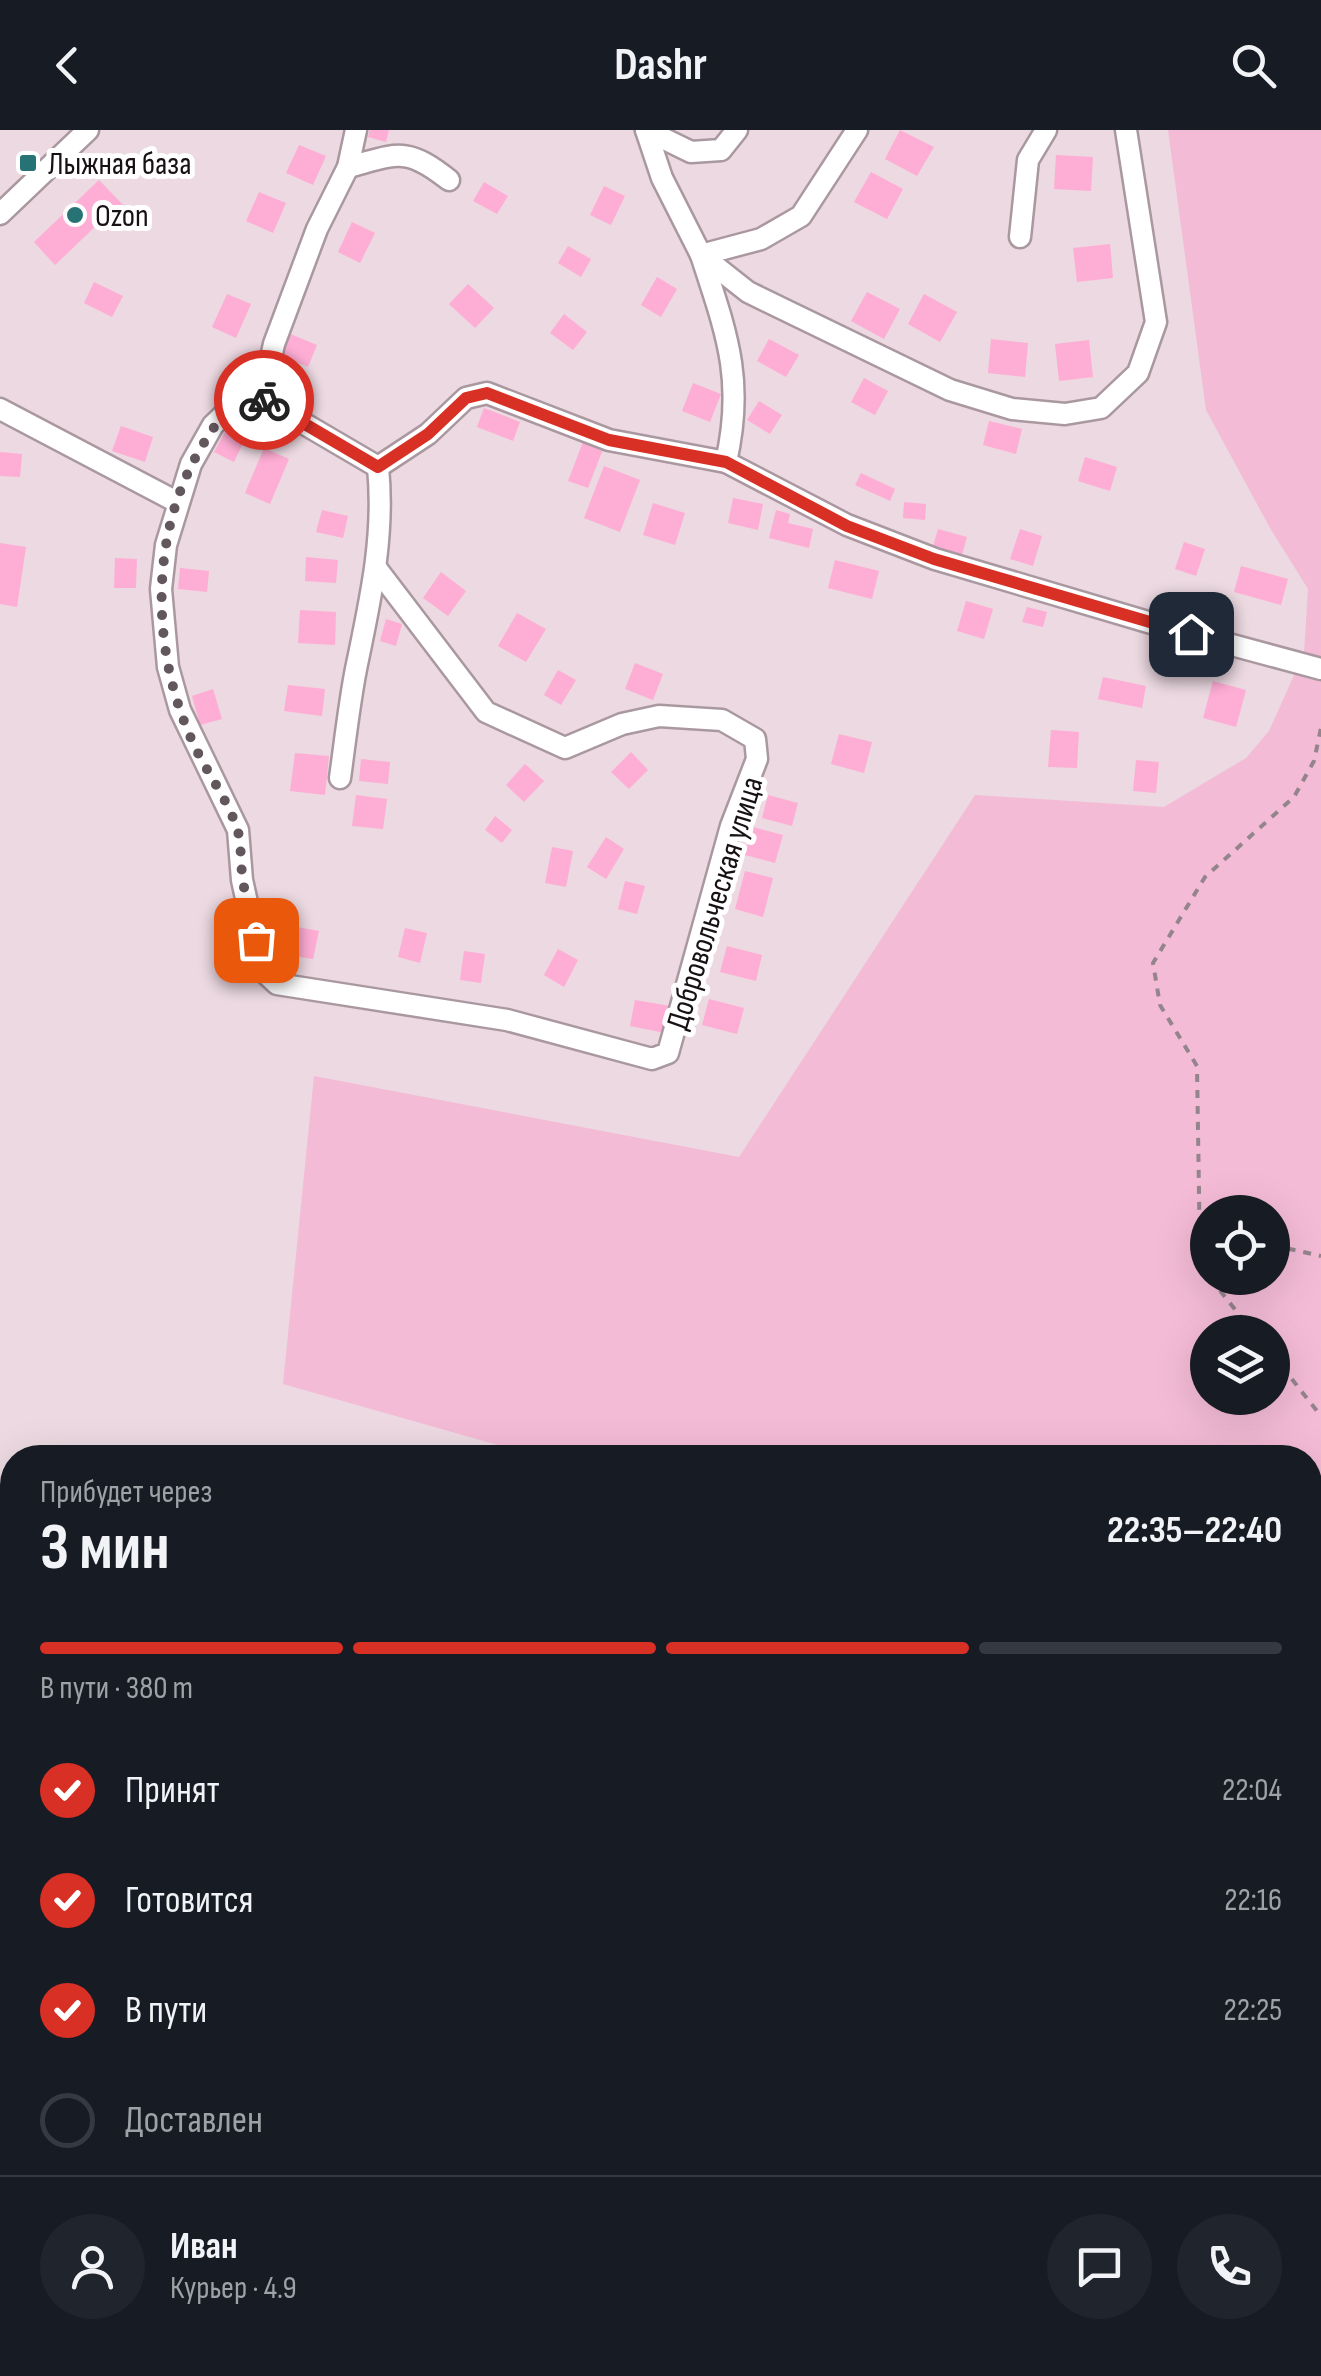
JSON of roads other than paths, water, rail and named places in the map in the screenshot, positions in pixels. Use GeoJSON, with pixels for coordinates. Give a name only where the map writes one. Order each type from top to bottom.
{"type":"FeatureCollection","features":[{"type":"Feature","properties":{"kind":"street"},"geometry":{"type":"LineString","coordinates":[[0,214],[88,130]]}},
{"type":"Feature","properties":{"kind":"street"},"geometry":{"type":"LineString","coordinates":[[262,399],[274,344],[317,228],[348,167],[356,130]]}},
{"type":"Feature","properties":{"kind":"street"},"geometry":{"type":"LineString","coordinates":[[646,130],[691,152],[721,150],[737,130]]}},
{"type":"Feature","properties":{"kind":"street"},"geometry":{"type":"LineString","coordinates":[[646,130],[662,178],[701,255],[731,349],[736,421],[726,462]]}},
{"type":"Feature","properties":{"kind":"street"},"geometry":{"type":"LineString","coordinates":[[701,255],[761,239],[801,216],[856,130]]}},
{"type":"Feature","properties":{"kind":"street"},"geometry":{"type":"LineString","coordinates":[[1020,237],[1028,160],[1046,130]]}},
{"type":"Feature","properties":{"kind":"street"},"geometry":{"type":"LineString","coordinates":[[701,255],[748,292],[950,390],[1012,409],[1064,414],[1101,408],[1138,372],[1156,322],[1126,130]]}},
{"type":"Feature","properties":{"kind":"street"},"geometry":{"type":"LineString","coordinates":[[348,167],[398,153],[424,160],[448,180]]}},
{"type":"Feature","properties":{"kind":"street"},"geometry":{"type":"LineString","coordinates":[[378,467],[428,434],[466,398],[487,393],[609,440],[726,462],[847,526],[934,559],[1158,626],[1321,669]]}},
{"type":"Feature","properties":{"kind":"street"},"geometry":{"type":"LineString","coordinates":[[0,409],[177,502],[214,425],[234,405],[262,399],[378,467]]}},
{"type":"Feature","properties":{"kind":"street"},"geometry":{"type":"LineString","coordinates":[[340,778],[355,675],[377,568],[382,509],[378,467]]}},
{"type":"Feature","properties":{"kind":"street","name":"Добровольческая улица"},"geometry":{"type":"LineString","coordinates":[[177,502],[161,589],[168,667],[195,747],[238,830],[242,880],[262,970],[277,984],[507,1020],[652,1059],[668,1054],[731,826],[757,759],[754,740],[722,720],[659,716],[622,724],[565,748],[486,712],[377,568]]}},
{"type":"Feature","properties":{"kind":"place","name":"Лыжная база"},"geometry":{"type":"Point","coordinates":[28,163]}},
{"type":"Feature","properties":{"kind":"place","name":"Ozon"},"geometry":{"type":"Point","coordinates":[75,215]}}]}
